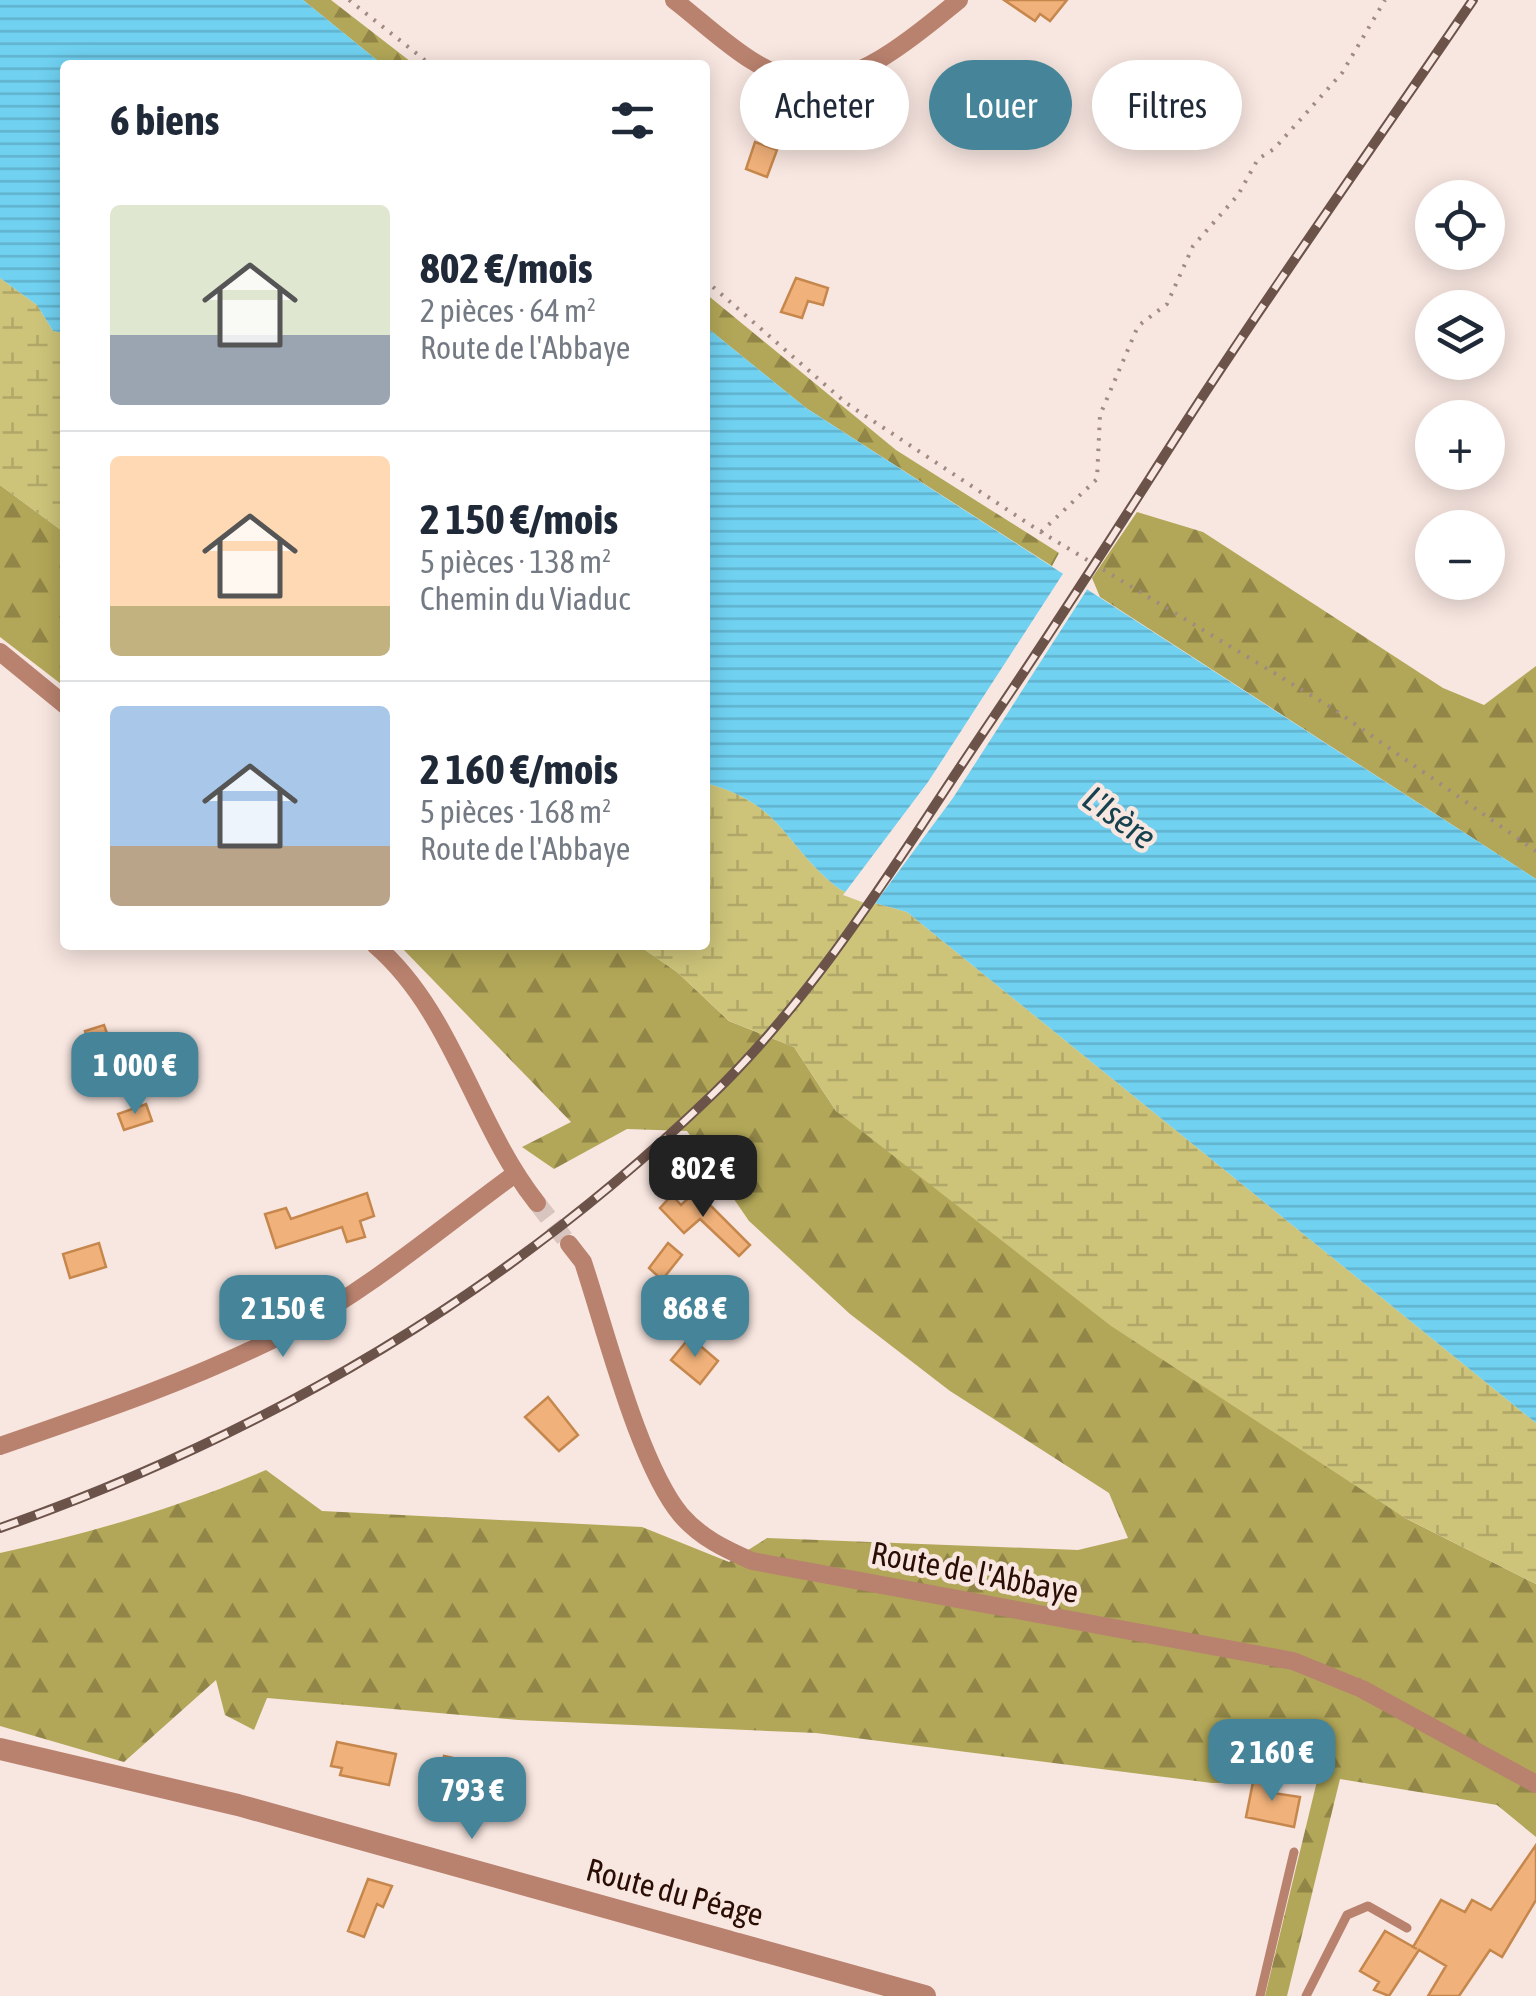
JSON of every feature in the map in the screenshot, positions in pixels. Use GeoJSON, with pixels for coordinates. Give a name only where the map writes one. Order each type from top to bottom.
{"type":"FeatureCollection","features":[{"type":"Feature","properties":{"kind":"street"},"geometry":{"type":"LineString","coordinates":[[674,0],[745,55],[779,74],[806,82],[833,78],[898,51],[959,0]]}},
{"type":"Feature","properties":{"kind":"street"},"geometry":{"type":"LineString","coordinates":[[0,652],[60,700]]}},
{"type":"Feature","properties":{"kind":"street"},"geometry":{"type":"LineString","coordinates":[[381,950],[402,968],[432,1014],[514,1174],[538,1203]]}},
{"type":"Feature","properties":{"kind":"street"},"geometry":{"type":"LineString","coordinates":[[0,1446],[167,1389],[292,1329],[349,1294],[514,1174]]}},
{"type":"Feature","properties":{"kind":"street","name":"Route de l'Abbaye"},"geometry":{"type":"LineString","coordinates":[[569,1244],[584,1262],[629,1404],[659,1477],[679,1512],[714,1544],[752,1561],[1293,1662],[1362,1689],[1536,1784]]}},
{"type":"Feature","properties":{"kind":"street","name":"Route du Péage"},"geometry":{"type":"LineString","coordinates":[[0,1749],[238,1805],[925,1996]]}},
{"type":"Feature","properties":{"kind":"lane"},"geometry":{"type":"LineString","coordinates":[[1260,1996],[1294,1852]]}},
{"type":"Feature","properties":{"kind":"lane"},"geometry":{"type":"LineString","coordinates":[[1306,1996],[1347,1915],[1368,1906],[1407,1928]]}},
{"type":"Feature","properties":{"kind":"path"},"geometry":{"type":"LineString","coordinates":[[349,0],[426,60]]}},
{"type":"Feature","properties":{"kind":"path"},"geometry":{"type":"LineString","coordinates":[[1041,532],[1098,480],[1100,415],[1138,326],[1167,304],[1193,246],[1238,195],[1258,160],[1274,149],[1342,73],[1385,0]]}},
{"type":"Feature","properties":{"kind":"path"},"geometry":{"type":"LineString","coordinates":[[710,284],[846,403],[1041,532],[1332,708],[1536,851]]}},
{"type":"Feature","properties":{"kind":"green space"},"geometry":{"type":"Polygon","coordinates":[[[303,0],[331,0],[409,60],[377,60],[303,0]]]}},
{"type":"Feature","properties":{"kind":"green space"},"geometry":{"type":"Polygon","coordinates":[[[0,278],[37,305],[53,331],[60,332],[60,529],[0,485],[0,278]]]}},
{"type":"Feature","properties":{"kind":"green space"},"geometry":{"type":"Polygon","coordinates":[[[710,297],[896,450],[1059,553],[1052,566],[806,408],[710,330],[710,297]]]}},
{"type":"Feature","properties":{"kind":"green space"},"geometry":{"type":"Polygon","coordinates":[[[0,485],[60,529],[60,683],[0,637],[0,485]]]}},
{"type":"Feature","properties":{"kind":"green space"},"geometry":{"type":"Polygon","coordinates":[[[1137,512],[1203,532],[1443,688],[1484,705],[1536,666],[1536,879],[1100,597],[1092,578],[1137,512]]]}},
{"type":"Feature","properties":{"kind":"green space"},"geometry":{"type":"Polygon","coordinates":[[[710,785],[730,791],[765,812],[840,889],[907,912],[1536,1423],[1536,1584],[1405,1518],[1111,1326],[836,1111],[794,1047],[729,1021],[677,972],[645,950],[710,950],[710,785]]]}},
{"type":"Feature","properties":{"kind":"green space"},"geometry":{"type":"Polygon","coordinates":[[[404,950],[645,950],[677,972],[729,1021],[794,1047],[836,1111],[1405,1518],[1536,1584],[1536,1837],[1497,1805],[1340,1779],[1287,1996],[1265,1996],[1317,1781],[1212,1783],[816,1733],[518,1720],[267,1698],[254,1730],[225,1715],[216,1680],[124,1762],[0,1726],[0,1553],[135,1518],[266,1470],[322,1511],[642,1527],[729,1562],[767,1538],[1078,1550],[1128,1538],[1109,1493],[950,1391],[850,1314],[749,1221],[687,1131],[627,1129],[554,1169],[522,1147],[571,1122],[404,950]]]}},
{"type":"Feature","properties":{"kind":"water"},"geometry":{"type":"Polygon","coordinates":[[[0,0],[303,0],[377,60],[60,60],[60,332],[53,331],[37,305],[0,278],[0,0]]]}},
{"type":"Feature","properties":{"kind":"water","name":"L'Isère"},"geometry":{"type":"Polygon","coordinates":[[[710,330],[806,408],[1536,879],[1536,1423],[907,912],[840,889],[765,812],[730,791],[710,785],[710,330]]]}},
{"type":"Feature","properties":{"kind":"pier"},"geometry":{"type":"Polygon","coordinates":[[[1066,569],[1090,585],[953,798],[873,906],[843,895],[928,782],[1066,569]]]}},
{"type":"Feature","properties":{"kind":"building"},"geometry":{"type":"Polygon","coordinates":[[[1004,0],[1067,0],[1050,21],[1040,14],[1035,21],[1004,0]]]}},
{"type":"Feature","properties":{"kind":"building"},"geometry":{"type":"Polygon","coordinates":[[[752,150],[777,150],[767,177],[746,169],[752,150]]]}},
{"type":"Feature","properties":{"kind":"building"},"geometry":{"type":"Polygon","coordinates":[[[796,278],[828,288],[823,305],[808,301],[802,318],[781,312],[796,278]]]}},
{"type":"Feature","properties":{"kind":"building"},"geometry":{"type":"Polygon","coordinates":[[[104,1025],[120,1070],[97,1078],[84,1042],[88,1041],[85,1031],[104,1025]]]}},
{"type":"Feature","properties":{"kind":"building"},"geometry":{"type":"Polygon","coordinates":[[[146,1104],[152,1121],[124,1130],[118,1114],[146,1104]]]}},
{"type":"Feature","properties":{"kind":"building"},"geometry":{"type":"Polygon","coordinates":[[[696,1191],[750,1245],[739,1256],[700,1219],[684,1233],[660,1208],[672,1195],[681,1205],[696,1191]]]}},
{"type":"Feature","properties":{"kind":"building"},"geometry":{"type":"Polygon","coordinates":[[[367,1193],[374,1216],[360,1221],[365,1237],[347,1242],[342,1227],[276,1248],[265,1214],[286,1208],[291,1219],[367,1193]]]}},
{"type":"Feature","properties":{"kind":"building"},"geometry":{"type":"Polygon","coordinates":[[[99,1243],[106,1267],[70,1278],[63,1254],[99,1243]]]}},
{"type":"Feature","properties":{"kind":"building"},"geometry":{"type":"Polygon","coordinates":[[[668,1243],[682,1255],[662,1280],[649,1268],[668,1243]]]}},
{"type":"Feature","properties":{"kind":"building"},"geometry":{"type":"Polygon","coordinates":[[[690,1337],[718,1361],[700,1384],[671,1360],[690,1337]]]}},
{"type":"Feature","properties":{"kind":"building"},"geometry":{"type":"Polygon","coordinates":[[[548,1397],[578,1435],[559,1451],[525,1417],[548,1397]]]}},
{"type":"Feature","properties":{"kind":"building"},"geometry":{"type":"Polygon","coordinates":[[[337,1742],[396,1754],[389,1785],[340,1775],[342,1768],[331,1766],[337,1742]]]}},
{"type":"Feature","properties":{"kind":"building"},"geometry":{"type":"Polygon","coordinates":[[[444,1756],[471,1762],[468,1770],[482,1774],[474,1805],[434,1791],[444,1756]]]}},
{"type":"Feature","properties":{"kind":"building"},"geometry":{"type":"Polygon","coordinates":[[[1254,1777],[1275,1781],[1273,1793],[1300,1797],[1294,1827],[1246,1817],[1254,1777]]]}},
{"type":"Feature","properties":{"kind":"building"},"geometry":{"type":"Polygon","coordinates":[[[1536,1845],[1536,1900],[1502,1957],[1490,1950],[1459,1996],[1428,1996],[1446,1966],[1419,1950],[1389,1996],[1374,1990],[1379,1982],[1360,1971],[1385,1931],[1413,1947],[1441,1900],[1465,1912],[1472,1900],[1491,1910],[1536,1845]]]}},
{"type":"Feature","properties":{"kind":"building"},"geometry":{"type":"Polygon","coordinates":[[[368,1879],[392,1886],[383,1907],[377,1904],[364,1937],[348,1931],[368,1879]]]}},
{"type":"Feature","properties":{"kind":"tunnel"},"geometry":{"type":"LineString","coordinates":[[537,1203],[569,1244]]}},
{"type":"Feature","properties":{"kind":"railway"},"geometry":{"type":"LineString","coordinates":[[0,1528],[196,1448],[289,1402],[380,1350],[468,1294],[553,1232],[634,1166],[754,1052],[862,913],[1255,318],[1473,0]]}}]}
